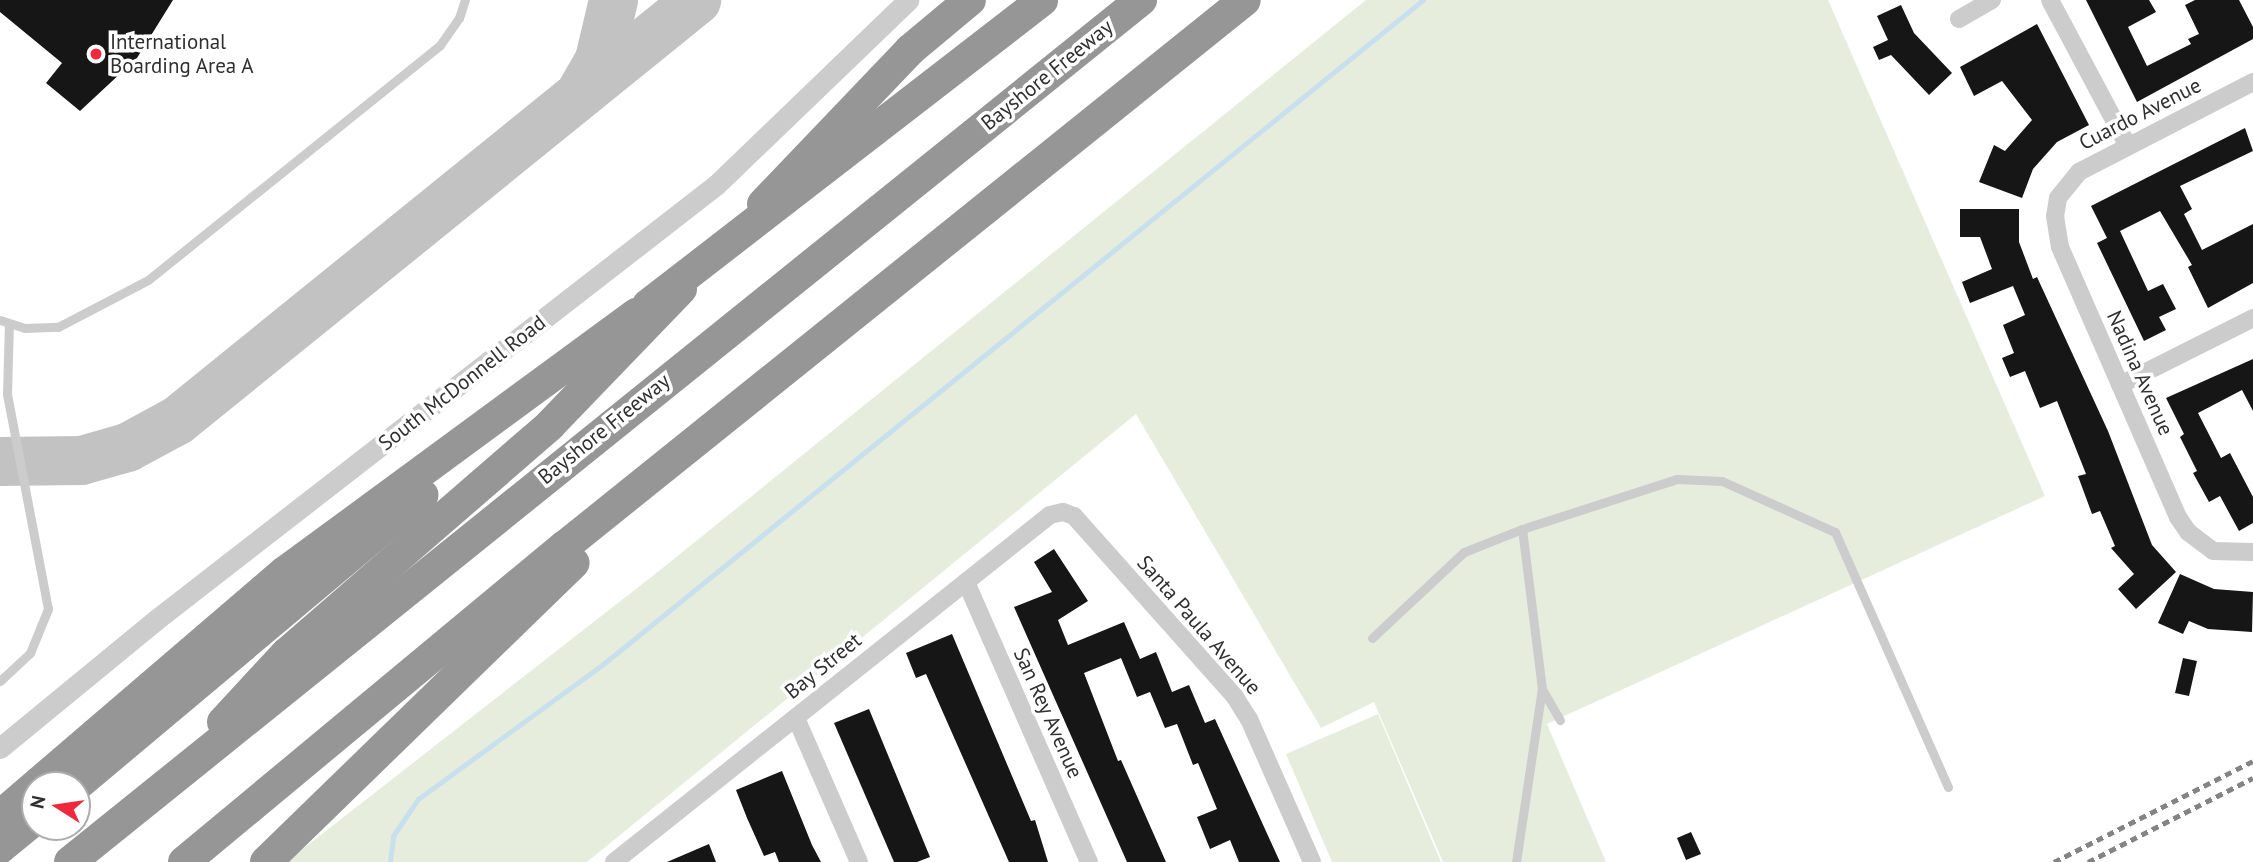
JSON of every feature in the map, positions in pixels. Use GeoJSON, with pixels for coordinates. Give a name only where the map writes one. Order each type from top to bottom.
{"type":"FeatureCollection","features":[{"type":"Feature","properties":{"kind":"highway"},"geometry":{"type":"LineString","coordinates":[[157,792],[286,654],[550,425],[910,50],[970,0]]}},
{"type":"Feature","properties":{"kind":"highway"},"geometry":{"type":"LineString","coordinates":[[0,816],[69,754],[285,572],[648,305],[1042,0]]}},
{"type":"Feature","properties":{"kind":"highway","name":"Bayshore Freeway"},"geometry":{"type":"LineString","coordinates":[[70,862],[1141,0]]}},
{"type":"Feature","properties":{"kind":"highway"},"geometry":{"type":"LineString","coordinates":[[184,862],[690,446],[1245,0]]}},
{"type":"Feature","properties":{"kind":"highway"},"geometry":{"type":"LineString","coordinates":[[91,774],[648,305]]}},
{"type":"Feature","properties":{"kind":"highway"},"geometry":{"type":"LineString","coordinates":[[267,862],[690,446]]}},
{"type":"Feature","properties":{"kind":"highway"},"geometry":{"type":"LineString","coordinates":[[0,807],[69,754]]}},
{"type":"Feature","properties":{"kind":"highway"},"geometry":{"type":"LineString","coordinates":[[0,848],[21,831]]}},
{"type":"Feature","properties":{"kind":"street","name":"South McDonnell Road"},"geometry":{"type":"LineString","coordinates":[[0,748],[168,611],[716,185],[908,0]]}},
{"type":"Feature","properties":{"kind":"street"},"geometry":{"type":"LineString","coordinates":[[1959,19],[1992,0]]}},
{"type":"Feature","properties":{"kind":"street"},"geometry":{"type":"LineString","coordinates":[[2050,0],[2128,146]]}},
{"type":"Feature","properties":{"kind":"street","name":"Cuardo Avenue"},"geometry":{"type":"LineString","coordinates":[[2058,198],[2079,172],[2253,82]]}},
{"type":"Feature","properties":{"kind":"street","name":"Nadina Avenue"},"geometry":{"type":"LineString","coordinates":[[2058,198],[2055,231],[2060,247],[2178,517],[2188,532],[2213,551],[2253,552]]}},
{"type":"Feature","properties":{"kind":"street"},"geometry":{"type":"LineString","coordinates":[[2120,385],[2253,318]]}},
{"type":"Feature","properties":{"kind":"street","name":"Bay Street"},"geometry":{"type":"LineString","coordinates":[[626,858],[1051,514],[1063,512]]}},
{"type":"Feature","properties":{"kind":"street","name":"Santa Paula Avenue"},"geometry":{"type":"LineString","coordinates":[[1063,512],[1074,516],[1235,697],[1249,719],[1312,862]]}},
{"type":"Feature","properties":{"kind":"street","name":"San Rey Avenue"},"geometry":{"type":"LineString","coordinates":[[966,582],[1089,862]]}},
{"type":"Feature","properties":{"kind":"street"},"geometry":{"type":"LineString","coordinates":[[796,718],[859,862]]}},
{"type":"Feature","properties":{"kind":"lane"},"geometry":{"type":"LineString","coordinates":[[0,681],[30,653],[48,609],[7,394],[5,322],[36,330],[68,324],[148,280],[440,45],[454,27],[465,0]]}},
{"type":"Feature","properties":{"kind":"lane"},"geometry":{"type":"LineString","coordinates":[[1372,638],[1464,552],[1522,529],[1677,479],[1703,477],[1739,487],[1835,532],[1948,787]]}},
{"type":"Feature","properties":{"kind":"lane"},"geometry":{"type":"LineString","coordinates":[[1516,862],[1542,689],[1522,529]]}},
{"type":"Feature","properties":{"kind":"lane"},"geometry":{"type":"LineString","coordinates":[[1542,689],[1560,720]]}},
{"type":"Feature","properties":{"kind":"green space"},"geometry":{"type":"Polygon","coordinates":[[[1366,0],[1828,0],[2045,496],[1547,724],[1606,862],[1443,862],[1374,702],[1321,728],[1136,414],[587,862],[286,862],[659,571],[1366,0]]]}},
{"type":"Feature","properties":{"kind":"green space"},"geometry":{"type":"Polygon","coordinates":[[[1378,714],[1441,862],[1332,862],[1286,754],[1378,714]]]}},
{"type":"Feature","properties":{"kind":"building","name":"International Boarding Area A"},"geometry":{"type":"Polygon","coordinates":[[[0,0],[173,0],[137,58],[80,111],[46,83],[62,63],[0,12],[0,0]]]}},
{"type":"Feature","properties":{"kind":"building"},"geometry":{"type":"Polygon","coordinates":[[[2086,0],[2149,0],[2156,12],[2128,27],[2147,66],[2191,44],[2188,39],[2199,34],[2185,5],[2195,0],[2239,0],[2253,27],[2253,39],[2137,102],[2086,0]]]}},
{"type":"Feature","properties":{"kind":"building"},"geometry":{"type":"Polygon","coordinates":[[[1901,5],[1914,33],[1952,73],[1929,95],[1891,55],[1879,60],[1873,47],[1888,40],[1877,16],[1901,5]]]}},
{"type":"Feature","properties":{"kind":"building"},"geometry":{"type":"Polygon","coordinates":[[[2037,24],[2089,125],[2057,142],[2033,169],[2022,198],[1979,182],[1994,145],[2005,151],[2032,120],[2002,81],[1974,96],[1960,67],[2037,24]]]}},
{"type":"Feature","properties":{"kind":"building"},"geometry":{"type":"Polygon","coordinates":[[[2245,128],[2253,151],[2180,186],[2192,209],[2184,214],[2202,250],[2253,224],[2253,283],[2208,308],[2188,267],[2192,265],[2160,211],[2120,231],[2148,291],[2163,284],[2176,309],[2159,317],[2166,330],[2144,341],[2097,243],[2107,238],[2091,206],[2245,128]]]}},
{"type":"Feature","properties":{"kind":"building"},"geometry":{"type":"Polygon","coordinates":[[[1960,209],[2019,209],[2019,242],[2033,279],[2037,277],[2108,431],[2152,545],[2176,572],[2136,609],[2118,589],[2134,574],[2111,548],[2115,546],[2100,511],[2092,514],[2078,476],[2086,474],[2057,401],[2040,408],[2025,371],[2010,377],[2002,358],[2014,353],[2003,325],[2025,315],[2013,286],[1970,303],[1962,282],[1992,269],[1980,237],[1960,237],[1960,209]]]}},
{"type":"Feature","properties":{"kind":"building"},"geometry":{"type":"Polygon","coordinates":[[[2253,359],[2253,411],[2242,390],[2198,413],[2221,458],[2230,453],[2253,497],[2253,523],[2239,531],[2220,496],[2209,502],[2193,473],[2197,471],[2180,437],[2184,434],[2166,398],[2253,359]]]}},
{"type":"Feature","properties":{"kind":"building"},"geometry":{"type":"Polygon","coordinates":[[[1054,549],[1088,601],[1058,620],[1068,645],[1124,622],[1140,659],[1156,652],[1172,692],[1189,685],[1205,723],[1215,719],[1280,862],[1239,862],[1230,840],[1210,849],[1197,817],[1217,809],[1198,763],[1193,765],[1177,724],[1165,728],[1150,692],[1137,697],[1121,658],[1084,673],[1118,761],[1121,760],[1166,862],[1127,862],[1014,607],[1052,592],[1034,562],[1054,549]]]}},
{"type":"Feature","properties":{"kind":"building"},"geometry":{"type":"Polygon","coordinates":[[[2180,574],[2214,589],[2253,592],[2252,632],[2208,629],[2189,621],[2183,634],[2158,623],[2180,574]]]}},
{"type":"Feature","properties":{"kind":"building"},"geometry":{"type":"Polygon","coordinates":[[[952,634],[1031,821],[1035,820],[1048,862],[1009,862],[926,674],[916,678],[906,653],[952,634]]]}},
{"type":"Feature","properties":{"kind":"building"},"geometry":{"type":"Polygon","coordinates":[[[2183,658],[2197,661],[2189,696],[2175,693],[2183,658]]]}},
{"type":"Feature","properties":{"kind":"building"},"geometry":{"type":"Polygon","coordinates":[[[869,709],[930,857],[917,862],[894,862],[834,723],[869,709]]]}},
{"type":"Feature","properties":{"kind":"building"},"geometry":{"type":"Polygon","coordinates":[[[782,771],[821,862],[779,862],[775,852],[764,856],[747,818],[736,790],[782,771]]]}},
{"type":"Feature","properties":{"kind":"building"},"geometry":{"type":"Polygon","coordinates":[[[1691,832],[1701,854],[1686,860],[1677,838],[1691,832]]]}},
{"type":"Feature","properties":{"kind":"building"},"geometry":{"type":"Polygon","coordinates":[[[709,844],[716,862],[667,862],[709,844]]]}},
{"type":"Feature","properties":{"kind":"waterway"},"geometry":{"type":"LineString","coordinates":[[390,862],[393,836],[418,799],[602,665],[1423,0]]}},
{"type":"Feature","properties":{"kind":"taxiway"},"geometry":{"type":"LineString","coordinates":[[582,89],[599,59],[613,0]]}},
{"type":"Feature","properties":{"kind":"taxiway"},"geometry":{"type":"LineString","coordinates":[[0,461],[81,460],[127,447],[177,420],[696,0]]}},
{"type":"Feature","properties":{"kind":"railway"},"geometry":{"type":"LineString","coordinates":[[2054,862],[2253,761]]}},
{"type":"Feature","properties":{"kind":"railway"},"geometry":{"type":"LineString","coordinates":[[2088,862],[2253,778]]}},
{"type":"Feature","properties":{"kind":"place","name":"International Boarding Area A"},"geometry":{"type":"Point","coordinates":[96,54]}}]}
